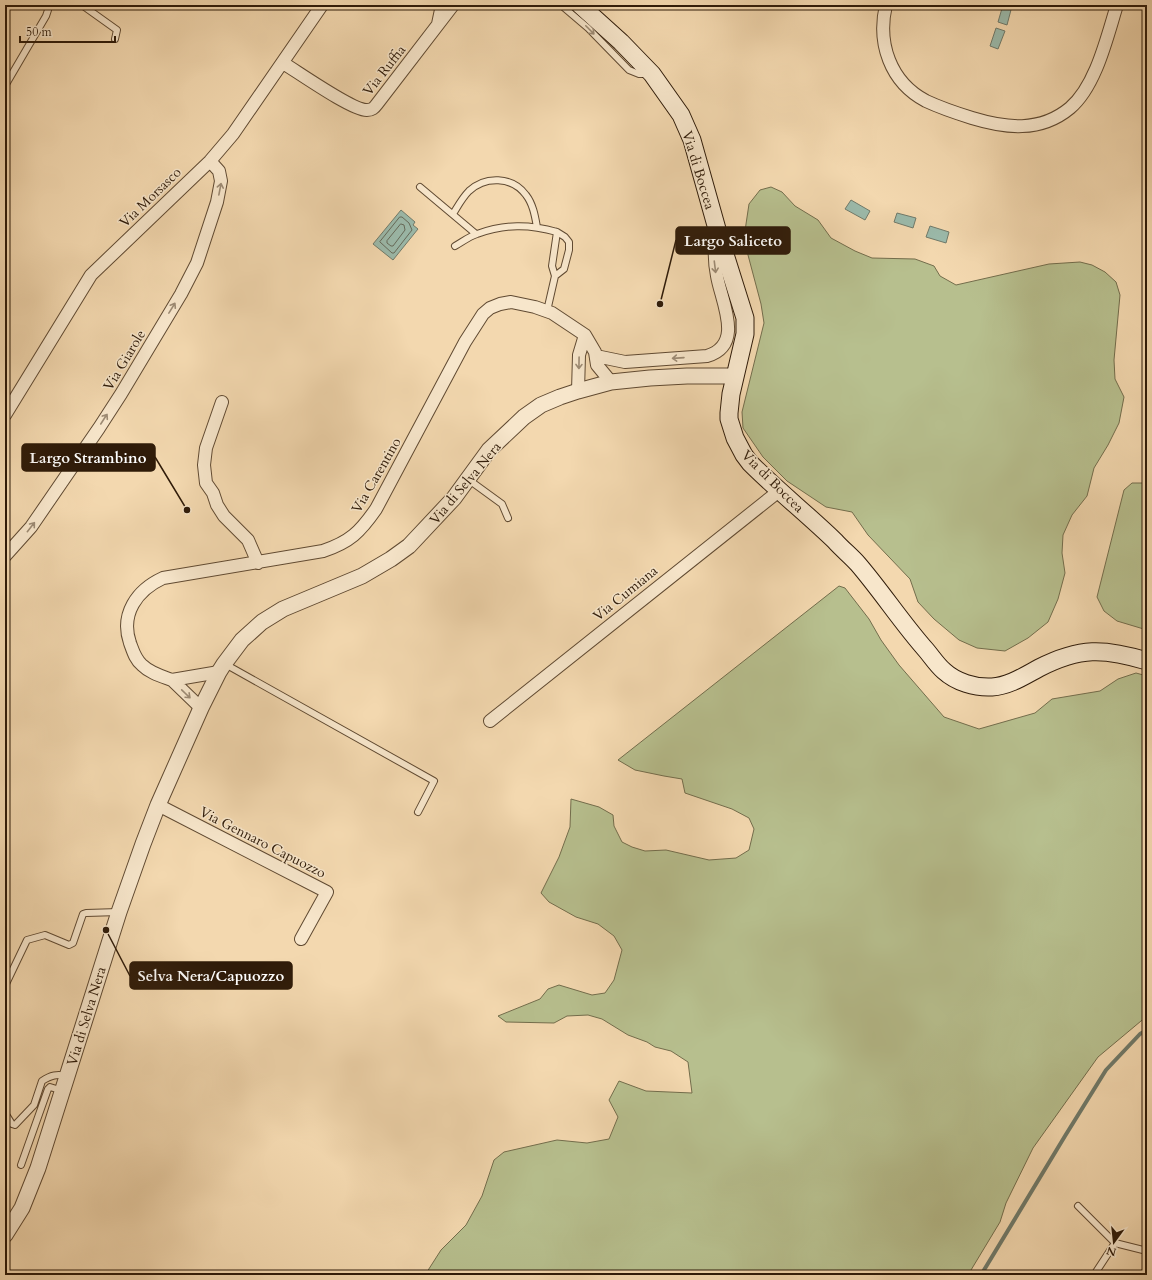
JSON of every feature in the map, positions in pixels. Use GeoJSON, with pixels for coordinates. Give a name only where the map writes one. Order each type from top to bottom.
{"type":"FeatureCollection","features":[{"type":"Feature","properties":{"kind":"main road","name":"Via di Boccea"},"geometry":{"type":"LineString","coordinates":[[580,5],[621,42],[652,74],[681,115],[692,140],[745,318],[745,334],[731,394],[729,419],[734,438],[747,459],[858,564],[906,628],[944,671],[964,682],[985,687],[1002,686],[1013,682],[1052,661],[1087,652],[1117,652],[1147,661]]}},
{"type":"Feature","properties":{"kind":"street","name":"Via Morsasco"},"geometry":{"type":"LineString","coordinates":[[5,415],[91,275],[210,161],[233,134],[322,5]]}},
{"type":"Feature","properties":{"kind":"street","name":"Via Ruffia"},"geometry":{"type":"LineString","coordinates":[[438,25],[442,5]]}},
{"type":"Feature","properties":{"kind":"street","name":"Via Ruffia"},"geometry":{"type":"LineString","coordinates":[[283,63],[354,107],[369,110],[373,109],[453,5]]}},
{"type":"Feature","properties":{"kind":"street"},"geometry":{"type":"LineString","coordinates":[[886,5],[882,30],[886,53],[896,74],[909,88],[925,100],[944,109],[988,123],[1014,127],[1031,126],[1052,119],[1070,108],[1082,96],[1093,76],[1117,5]]}},
{"type":"Feature","properties":{"kind":"street","name":"Via Giarole"},"geometry":{"type":"LineString","coordinates":[[5,556],[31,527],[99,428],[181,294],[197,263],[217,202],[221,181],[219,172],[210,161]]}},
{"type":"Feature","properties":{"kind":"street"},"geometry":{"type":"LineString","coordinates":[[596,356],[625,362],[707,356],[719,350],[725,342],[728,331],[727,317],[719,290],[715,268],[714,246],[717,228]]}},
{"type":"Feature","properties":{"kind":"street","name":"Via Carentino"},"geometry":{"type":"LineString","coordinates":[[201,708],[172,680],[149,670],[141,664],[133,652],[128,638],[127,621],[133,603],[138,595],[152,583],[163,578],[323,551],[340,545],[350,539],[365,525],[376,509],[465,342],[483,314],[490,308],[510,302],[547,311],[568,323],[584,335],[595,352],[597,365],[611,382]]}},
{"type":"Feature","properties":{"kind":"street"},"geometry":{"type":"LineString","coordinates":[[578,391],[579,355],[584,335]]}},
{"type":"Feature","properties":{"kind":"street","name":"Via di Selva Nera"},"geometry":{"type":"LineString","coordinates":[[5,1235],[16,1220],[28,1196],[129,880],[158,805],[201,708],[221,668],[242,640],[262,622],[283,609],[362,576],[391,559],[409,546],[454,498],[490,450],[524,417],[541,405],[578,391],[611,382],[687,376],[735,376]]}},
{"type":"Feature","properties":{"kind":"street"},"geometry":{"type":"LineString","coordinates":[[222,402],[206,448],[204,465],[206,483],[213,493],[224,516],[248,540],[258,563]]}},
{"type":"Feature","properties":{"kind":"street","name":"Via Cumiana"},"geometry":{"type":"LineString","coordinates":[[490,720],[779,490]]}},
{"type":"Feature","properties":{"kind":"street"},"geometry":{"type":"LineString","coordinates":[[172,680],[221,668]]}},
{"type":"Feature","properties":{"kind":"street","name":"Via Gennaro Capuozzo"},"geometry":{"type":"LineString","coordinates":[[158,805],[327,892],[301,939]]}},
{"type":"Feature","properties":{"kind":"lane"},"geometry":{"type":"LineString","coordinates":[[5,86],[46,16],[48,5]]}},
{"type":"Feature","properties":{"kind":"lane"},"geometry":{"type":"LineString","coordinates":[[82,5],[117,30],[115,39]]}},
{"type":"Feature","properties":{"kind":"lane"},"geometry":{"type":"LineString","coordinates":[[561,5],[588,28],[629,70],[638,74],[652,74]]}},
{"type":"Feature","properties":{"kind":"lane"},"geometry":{"type":"LineString","coordinates":[[453,214],[464,197],[470,191],[488,180],[498,180],[516,186],[526,194],[533,208],[538,227]]}},
{"type":"Feature","properties":{"kind":"lane"},"geometry":{"type":"LineString","coordinates":[[420,186],[476,234]]}},
{"type":"Feature","properties":{"kind":"lane"},"geometry":{"type":"LineString","coordinates":[[455,246],[476,234],[496,228],[517,226],[538,227],[557,232],[565,236],[569,242],[569,250],[564,269],[555,276]]}},
{"type":"Feature","properties":{"kind":"lane"},"geometry":{"type":"LineString","coordinates":[[547,311],[555,276],[552,266],[557,232]]}},
{"type":"Feature","properties":{"kind":"lane"},"geometry":{"type":"LineString","coordinates":[[468,479],[502,504],[508,518]]}},
{"type":"Feature","properties":{"kind":"lane"},"geometry":{"type":"LineString","coordinates":[[221,668],[434,781],[418,812]]}},
{"type":"Feature","properties":{"kind":"lane"},"geometry":{"type":"LineString","coordinates":[[5,986],[27,940],[45,935],[69,945],[73,943],[83,914],[119,912]]}},
{"type":"Feature","properties":{"kind":"lane"},"geometry":{"type":"LineString","coordinates":[[5,1113],[12,1124],[15,1125],[34,1105],[42,1081],[50,1076],[58,1074],[65,1084],[50,1087],[48,1089],[21,1165]]}},
{"type":"Feature","properties":{"kind":"lane"},"geometry":{"type":"LineString","coordinates":[[1078,1206],[1115,1243],[1147,1251]]}},
{"type":"Feature","properties":{"kind":"lane"},"geometry":{"type":"LineString","coordinates":[[1094,1275],[1115,1243]]}},
{"type":"Feature","properties":{"kind":"green space"},"geometry":{"type":"Polygon","coordinates":[[[771,187],[782,192],[795,206],[818,220],[831,238],[855,251],[872,258],[915,259],[934,266],[940,276],[956,285],[1049,264],[1080,262],[1092,265],[1105,272],[1116,282],[1120,295],[1114,360],[1115,379],[1124,397],[1119,423],[1094,468],[1087,496],[1072,515],[1063,535],[1062,553],[1065,573],[1058,599],[1048,622],[1028,638],[1005,651],[977,648],[959,640],[934,619],[918,602],[910,579],[868,535],[852,512],[826,507],[787,481],[763,457],[743,428],[742,412],[764,323],[761,304],[744,240],[749,204],[760,190],[771,187]]]}},
{"type":"Feature","properties":{"kind":"green space"},"geometry":{"type":"Polygon","coordinates":[[[1132,483],[1147,483],[1147,630],[1117,621],[1104,611],[1097,597],[1124,490],[1132,483]]]}},
{"type":"Feature","properties":{"kind":"green space"},"geometry":{"type":"Polygon","coordinates":[[[839,586],[845,588],[869,619],[881,640],[899,665],[944,717],[979,729],[1035,713],[1052,699],[1100,691],[1118,679],[1136,673],[1147,676],[1147,1016],[1098,1057],[1033,1148],[1006,1203],[1000,1222],[968,1275],[425,1275],[441,1250],[466,1225],[482,1196],[494,1160],[504,1152],[557,1140],[587,1143],[609,1139],[618,1117],[609,1100],[619,1081],[646,1091],[692,1093],[688,1062],[671,1051],[655,1047],[647,1042],[628,1035],[602,1019],[588,1015],[567,1016],[554,1023],[506,1022],[498,1016],[540,999],[548,989],[559,985],[592,995],[605,993],[614,980],[622,950],[614,936],[598,924],[576,917],[549,902],[541,893],[559,857],[570,827],[571,799],[599,807],[613,815],[614,826],[622,842],[645,851],[666,850],[709,860],[736,858],[749,850],[754,829],[749,818],[732,809],[685,793],[682,779],[635,770],[618,760],[839,586]]]}},
{"type":"Feature","properties":{"kind":"water"},"geometry":{"type":"Polygon","coordinates":[[[1003,5],[1012,6],[1007,25],[998,22],[1003,5]]]}},
{"type":"Feature","properties":{"kind":"water"},"geometry":{"type":"Polygon","coordinates":[[[996,28],[1005,31],[998,49],[990,46],[996,28]]]}},
{"type":"Feature","properties":{"kind":"water"},"geometry":{"type":"Polygon","coordinates":[[[851,200],[870,211],[865,220],[845,209],[851,200]]]}},
{"type":"Feature","properties":{"kind":"water"},"geometry":{"type":"Polygon","coordinates":[[[401,210],[415,222],[413,225],[418,229],[393,260],[373,244],[401,210]]]}},
{"type":"Feature","properties":{"kind":"water"},"geometry":{"type":"Polygon","coordinates":[[[897,213],[916,218],[913,228],[894,222],[897,213]]]}},
{"type":"Feature","properties":{"kind":"water"},"geometry":{"type":"Polygon","coordinates":[[[930,226],[949,232],[946,243],[926,237],[930,226]]]}},
{"type":"Feature","properties":{"kind":"waterway"},"geometry":{"type":"LineString","coordinates":[[981,1275],[1106,1070],[1140,1034],[1147,1030]]}},
{"type":"Feature","properties":{"kind":"place","name":"Largo Saliceto"},"geometry":{"type":"Point","coordinates":[660,304]}},
{"type":"Feature","properties":{"kind":"place","name":"Largo Strambino"},"geometry":{"type":"Point","coordinates":[187,510]}},
{"type":"Feature","properties":{"kind":"place","name":"Selva Nera/Capuozzo"},"geometry":{"type":"Point","coordinates":[106,930]}}]}
